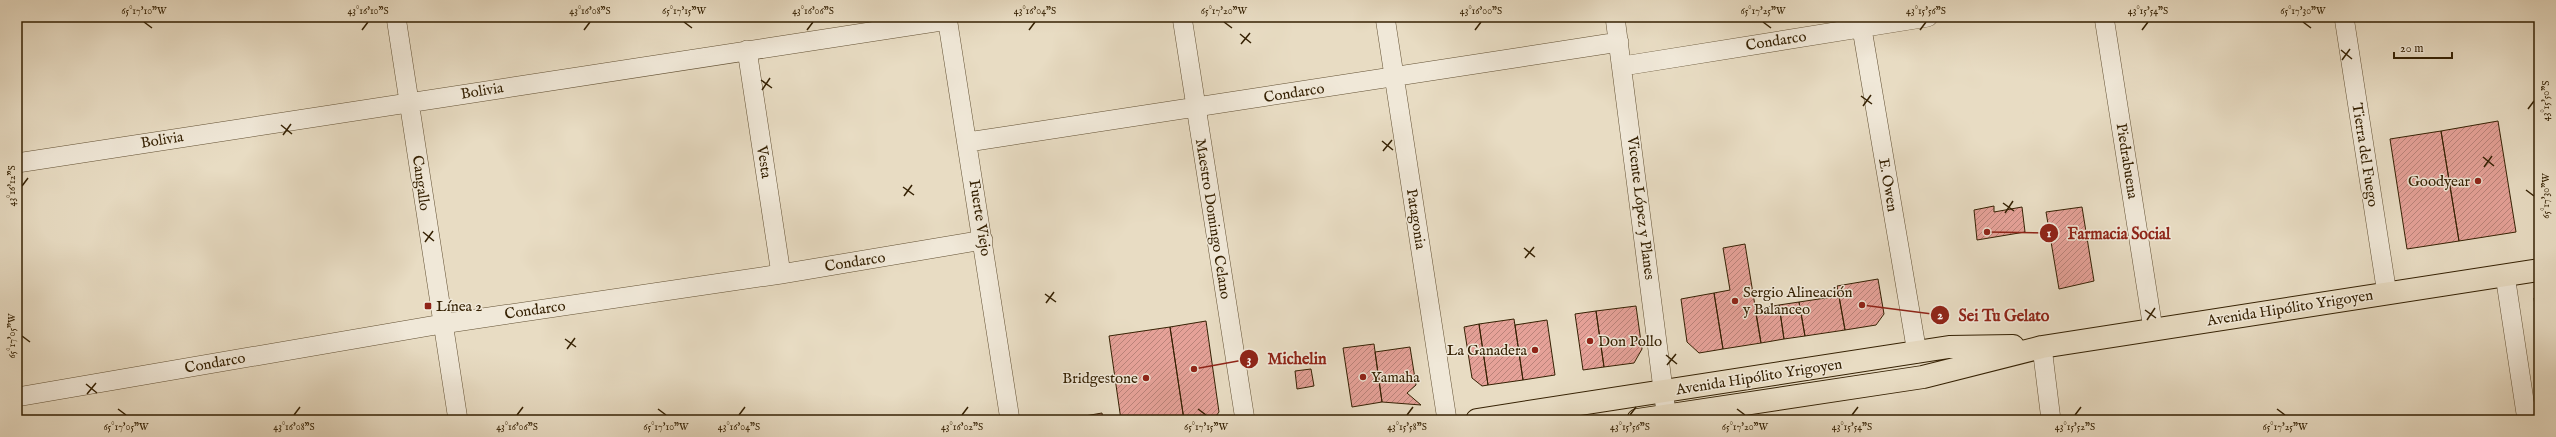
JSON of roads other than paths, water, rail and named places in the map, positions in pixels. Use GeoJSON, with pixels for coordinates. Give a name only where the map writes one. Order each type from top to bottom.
{"type":"FeatureCollection","features":[{"type":"Feature","properties":{"kind":"main road","name":"Avenida Hipólito Yrigoyen"},"geometry":{"type":"LineString","coordinates":[[1478,420],[1665,407],[1923,377],[2042,347],[2539,270]]}},
{"type":"Feature","properties":{"kind":"main road","name":"Avenida Hipólito Yrigoyen"},"geometry":{"type":"LineString","coordinates":[[1638,420],[1665,407],[1917,353],[1970,346],[2042,347]]}},
{"type":"Feature","properties":{"kind":"street","name":"Cangallo"},"geometry":{"type":"LineString","coordinates":[[396,17],[442,324],[458,420]]}},
{"type":"Feature","properties":{"kind":"street","name":"Maestro Domingo Celano"},"geometry":{"type":"LineString","coordinates":[[1182,17],[1245,420]]}},
{"type":"Feature","properties":{"kind":"street","name":"Patagonia"},"geometry":{"type":"LineString","coordinates":[[1385,17],[1447,420]]}},
{"type":"Feature","properties":{"kind":"street","name":"Vicente López y Planes"},"geometry":{"type":"LineString","coordinates":[[1615,17],[1623,66],[1665,407]]}},
{"type":"Feature","properties":{"kind":"street","name":"Condarco"},"geometry":{"type":"LineString","coordinates":[[1623,66],[1860,22],[1928,17]]}},
{"type":"Feature","properties":{"kind":"street","name":"Piedrabuena"},"geometry":{"type":"LineString","coordinates":[[2104,17],[2153,329]]}},
{"type":"Feature","properties":{"kind":"street","name":"Tierra del Fuego"},"geometry":{"type":"LineString","coordinates":[[2344,17],[2387,294]]}},
{"type":"Feature","properties":{"kind":"street","name":"Bolivia"},"geometry":{"type":"LineString","coordinates":[[17,163],[948,18]]}},
{"type":"Feature","properties":{"kind":"street","name":"Fuerte Viejo"},"geometry":{"type":"LineString","coordinates":[[948,18],[1010,420]]}},
{"type":"Feature","properties":{"kind":"street","name":"E. Owen"},"geometry":{"type":"LineString","coordinates":[[1860,22],[1917,353]]}},
{"type":"Feature","properties":{"kind":"street","name":"Condarco"},"geometry":{"type":"LineString","coordinates":[[968,142],[1394,78],[1619,42]]}},
{"type":"Feature","properties":{"kind":"street","name":"Vesta"},"geometry":{"type":"LineString","coordinates":[[747,50],[781,274]]}},
{"type":"Feature","properties":{"kind":"street","name":"Condarco"},"geometry":{"type":"LineString","coordinates":[[17,397],[442,324],[781,274],[983,240]]}},
{"type":"Feature","properties":{"kind":"street"},"geometry":{"type":"LineString","coordinates":[[2505,275],[2527,420]]}},
{"type":"Feature","properties":{"kind":"street"},"geometry":{"type":"LineString","coordinates":[[2042,347],[2051,420]]}},
{"type":"Feature","properties":{"kind":"place","name":"Goodyear"},"geometry":{"type":"Point","coordinates":[2478,181]}},
{"type":"Feature","properties":{"kind":"place","name":"Farmacia Social"},"geometry":{"type":"Point","coordinates":[1987,232]}},
{"type":"Feature","properties":{"kind":"place","name":"Sergio Alineación y Balanceo"},"geometry":{"type":"Point","coordinates":[1735,301]}},
{"type":"Feature","properties":{"kind":"place","name":"Sei Tu Gelato"},"geometry":{"type":"Point","coordinates":[1862,305]}},
{"type":"Feature","properties":{"kind":"place","name":"Línea 2"},"geometry":{"type":"Point","coordinates":[428,306]}},
{"type":"Feature","properties":{"kind":"place","name":"Don Pollo"},"geometry":{"type":"Point","coordinates":[1590,341]}},
{"type":"Feature","properties":{"kind":"place","name":"La Ganadera"},"geometry":{"type":"Point","coordinates":[1535,350]}},
{"type":"Feature","properties":{"kind":"place","name":"Michelin"},"geometry":{"type":"Point","coordinates":[1194,369]}},
{"type":"Feature","properties":{"kind":"place","name":"Yamaha"},"geometry":{"type":"Point","coordinates":[1363,377]}},
{"type":"Feature","properties":{"kind":"place","name":"Bridgestone"},"geometry":{"type":"Point","coordinates":[1146,378]}}]}
